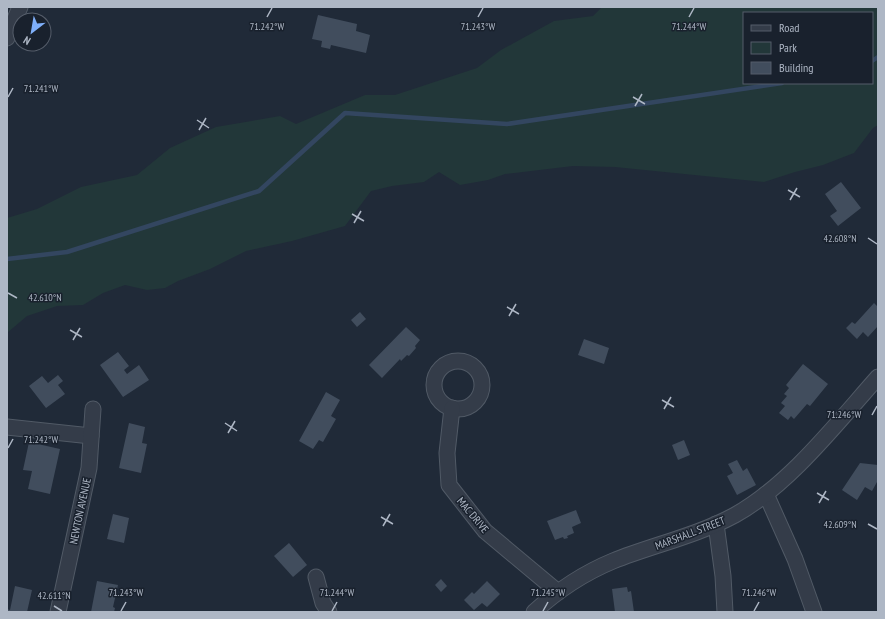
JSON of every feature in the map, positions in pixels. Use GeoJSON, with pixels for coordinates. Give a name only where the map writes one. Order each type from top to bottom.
{"type":"FeatureCollection","features":[{"type":"Feature","properties":{"kind":"street"},"geometry":{"type":"LineString","coordinates":[[7,38],[20,7]]}},
{"type":"Feature","properties":{"kind":"street","name":"MARSHALL STREET"},"geometry":{"type":"LineString","coordinates":[[534,612],[551,596],[583,576],[613,562],[702,531],[736,515],[766,494],[814,449],[878,377]]}},
{"type":"Feature","properties":{"kind":"street","name":"MAC DRIVE"},"geometry":{"type":"LineString","coordinates":[[452,408],[447,453],[449,485],[485,531],[558,592]]}},
{"type":"Feature","properties":{"kind":"street","name":"NEWTON AVENUE"},"geometry":{"type":"LineString","coordinates":[[58,612],[89,468],[93,409]]}},
{"type":"Feature","properties":{"kind":"street"},"geometry":{"type":"LineString","coordinates":[[7,427],[91,436]]}},
{"type":"Feature","properties":{"kind":"street"},"geometry":{"type":"LineString","coordinates":[[766,494],[795,559],[814,612]]}},
{"type":"Feature","properties":{"kind":"street"},"geometry":{"type":"LineString","coordinates":[[716,524],[723,576],[725,612]]}},
{"type":"Feature","properties":{"kind":"street"},"geometry":{"type":"LineString","coordinates":[[316,577],[322,603],[329,612]]}},
{"type":"Feature","properties":{"kind":"green space"},"geometry":{"type":"Polygon","coordinates":[[[602,7],[878,7],[878,125],[873,128],[854,153],[823,165],[764,182],[615,167],[573,166],[505,174],[488,180],[460,185],[439,172],[424,182],[392,186],[371,191],[345,226],[292,241],[246,251],[210,269],[178,281],[165,288],[147,290],[125,285],[103,293],[83,305],[57,306],[27,316],[7,333],[7,218],[37,209],[81,187],[137,175],[170,148],[216,127],[280,116],[296,124],[365,95],[395,95],[477,68],[501,50],[554,21],[593,16],[602,7]]]}},
{"type":"Feature","properties":{"kind":"building"},"geometry":{"type":"Polygon","coordinates":[[[318,15],[357,24],[356,31],[370,35],[366,53],[331,45],[330,49],[321,47],[322,41],[312,39],[318,15]]]}},
{"type":"Feature","properties":{"kind":"building"},"geometry":{"type":"Polygon","coordinates":[[[841,182],[861,208],[838,226],[830,216],[837,211],[825,194],[841,182]]]}},
{"type":"Feature","properties":{"kind":"building"},"geometry":{"type":"Polygon","coordinates":[[[874,303],[878,307],[878,326],[868,337],[863,332],[857,339],[846,328],[852,322],[855,324],[874,303]]]}},
{"type":"Feature","properties":{"kind":"building"},"geometry":{"type":"Polygon","coordinates":[[[360,312],[366,319],[357,327],[351,320],[360,312]]]}},
{"type":"Feature","properties":{"kind":"building"},"geometry":{"type":"Polygon","coordinates":[[[406,327],[420,340],[415,346],[416,348],[409,356],[407,355],[401,361],[400,359],[382,378],[369,365],[406,327]]]}},
{"type":"Feature","properties":{"kind":"building"},"geometry":{"type":"Polygon","coordinates":[[[584,339],[609,348],[604,364],[578,355],[584,339]]]}},
{"type":"Feature","properties":{"kind":"building"},"geometry":{"type":"Polygon","coordinates":[[[118,352],[129,366],[124,370],[127,374],[139,365],[149,380],[123,397],[100,365],[118,352]]]}},
{"type":"Feature","properties":{"kind":"building"},"geometry":{"type":"Polygon","coordinates":[[[803,364],[828,384],[810,406],[807,404],[794,419],[791,416],[788,420],[779,413],[785,406],[781,403],[787,396],[784,394],[789,388],[786,385],[803,364]]]}},
{"type":"Feature","properties":{"kind":"building"},"geometry":{"type":"Polygon","coordinates":[[[58,375],[63,381],[58,385],[65,394],[46,408],[29,386],[42,376],[48,383],[58,375]]]}},
{"type":"Feature","properties":{"kind":"building"},"geometry":{"type":"Polygon","coordinates":[[[326,392],[340,400],[331,416],[336,419],[323,442],[319,440],[313,449],[299,441],[326,392]]]}},
{"type":"Feature","properties":{"kind":"building"},"geometry":{"type":"Polygon","coordinates":[[[129,423],[145,427],[142,443],[147,444],[141,473],[119,468],[129,423]]]}},
{"type":"Feature","properties":{"kind":"building"},"geometry":{"type":"Polygon","coordinates":[[[684,440],[690,455],[678,460],[672,445],[684,440]]]}},
{"type":"Feature","properties":{"kind":"building"},"geometry":{"type":"Polygon","coordinates":[[[29,442],[60,449],[50,494],[28,489],[32,471],[23,470],[29,442]]]}},
{"type":"Feature","properties":{"kind":"building"},"geometry":{"type":"Polygon","coordinates":[[[737,460],[743,471],[747,468],[756,485],[737,495],[727,476],[733,473],[728,464],[737,460]]]}},
{"type":"Feature","properties":{"kind":"building"},"geometry":{"type":"Polygon","coordinates":[[[860,463],[878,465],[878,482],[872,491],[865,487],[857,500],[842,490],[860,463]]]}},
{"type":"Feature","properties":{"kind":"building"},"geometry":{"type":"Polygon","coordinates":[[[576,510],[581,523],[572,527],[574,533],[567,536],[568,538],[564,539],[563,537],[555,540],[547,521],[576,510]]]}},
{"type":"Feature","properties":{"kind":"building"},"geometry":{"type":"Polygon","coordinates":[[[113,514],[129,518],[124,543],[107,539],[113,514]]]}},
{"type":"Feature","properties":{"kind":"building"},"geometry":{"type":"Polygon","coordinates":[[[289,543],[307,565],[293,577],[274,556],[289,543]]]}},
{"type":"Feature","properties":{"kind":"building"},"geometry":{"type":"Polygon","coordinates":[[[441,579],[447,586],[441,592],[435,585],[441,579]]]}},
{"type":"Feature","properties":{"kind":"building"},"geometry":{"type":"Polygon","coordinates":[[[97,581],[118,585],[113,607],[115,608],[114,612],[91,612],[97,581]]]}},
{"type":"Feature","properties":{"kind":"building"},"geometry":{"type":"Polygon","coordinates":[[[487,581],[500,594],[487,607],[482,603],[474,610],[464,600],[472,592],[474,594],[487,581]]]}},
{"type":"Feature","properties":{"kind":"building"},"geometry":{"type":"Polygon","coordinates":[[[15,586],[32,590],[27,612],[7,612],[7,609],[10,610],[15,586]]]}},
{"type":"Feature","properties":{"kind":"building"},"geometry":{"type":"Polygon","coordinates":[[[627,587],[628,592],[631,591],[634,612],[615,612],[612,589],[627,587]]]}},
{"type":"Feature","properties":{"kind":"waterway"},"geometry":{"type":"LineString","coordinates":[[873,60],[878,57]]}},
{"type":"Feature","properties":{"kind":"waterway"},"geometry":{"type":"LineString","coordinates":[[7,259],[67,252],[259,191],[345,113],[507,124],[775,84]]}}]}
